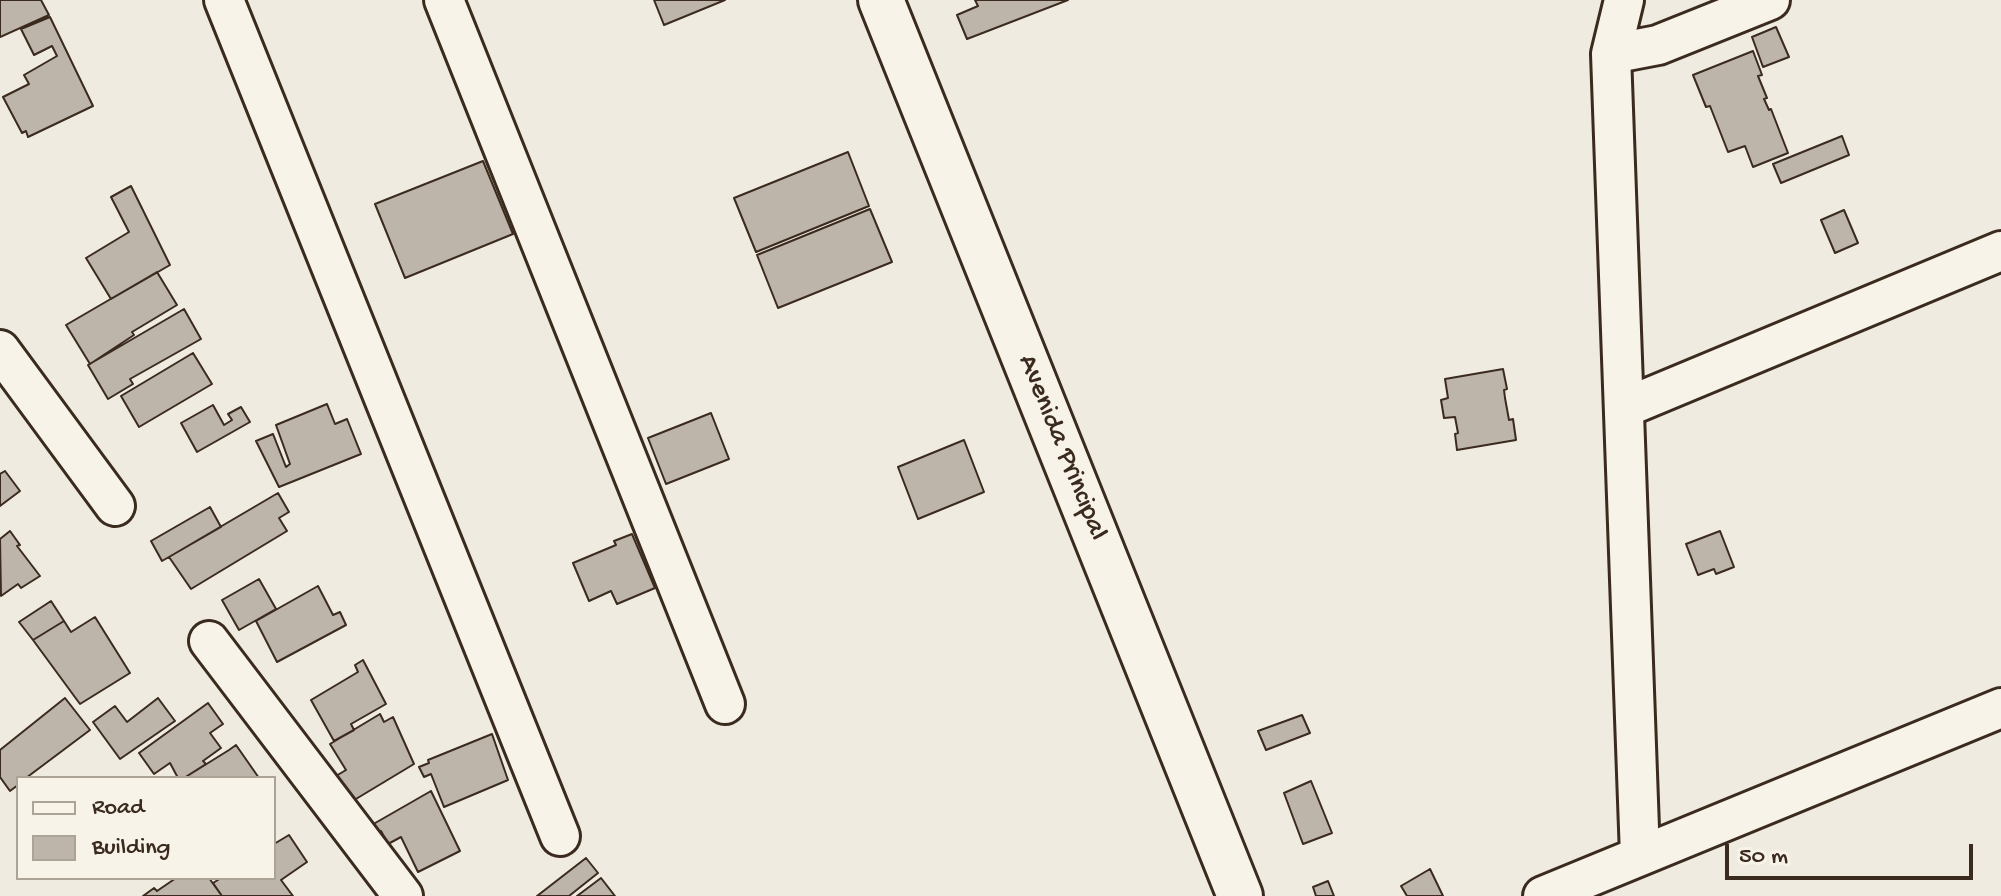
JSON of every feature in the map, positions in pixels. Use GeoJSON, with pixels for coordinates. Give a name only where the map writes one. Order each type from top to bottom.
{"type":"FeatureCollection","features":[{"type":"Feature","properties":{"kind":"street"},"geometry":{"type":"LineString","coordinates":[[224,0],[560,836]]}},
{"type":"Feature","properties":{"kind":"street"},"geometry":{"type":"LineString","coordinates":[[444,0],[725,704]]}},
{"type":"Feature","properties":{"kind":"street","name":"Avenida Principal"},"geometry":{"type":"LineString","coordinates":[[881,0],[1240,896]]}},
{"type":"Feature","properties":{"kind":"street"},"geometry":{"type":"LineString","coordinates":[[1624,0],[1611,54],[1640,856]]}},
{"type":"Feature","properties":{"kind":"street"},"geometry":{"type":"LineString","coordinates":[[1611,54],[1658,45],[1770,0]]}},
{"type":"Feature","properties":{"kind":"street"},"geometry":{"type":"LineString","coordinates":[[1624,408],[2001,251]]}},
{"type":"Feature","properties":{"kind":"street"},"geometry":{"type":"LineString","coordinates":[[0,350],[115,506]]}},
{"type":"Feature","properties":{"kind":"street"},"geometry":{"type":"LineString","coordinates":[[209,641],[403,896]]}},
{"type":"Feature","properties":{"kind":"street"},"geometry":{"type":"LineString","coordinates":[[1543,896],[2001,708]]}},
{"type":"Feature","properties":{"kind":"building"},"geometry":{"type":"Polygon","coordinates":[[[0,0],[41,0],[49,15],[0,37],[0,0]]]}},
{"type":"Feature","properties":{"kind":"building"},"geometry":{"type":"Polygon","coordinates":[[[654,0],[725,0],[664,25],[654,0]]]}},
{"type":"Feature","properties":{"kind":"building"},"geometry":{"type":"Polygon","coordinates":[[[975,0],[1068,0],[967,39],[957,15],[978,6],[975,0]]]}},
{"type":"Feature","properties":{"kind":"building"},"geometry":{"type":"Polygon","coordinates":[[[50,17],[93,106],[28,137],[26,131],[22,133],[3,97],[29,84],[24,75],[57,56],[52,46],[34,55],[21,29],[50,17]]]}},
{"type":"Feature","properties":{"kind":"building"},"geometry":{"type":"Polygon","coordinates":[[[1776,27],[1789,57],[1763,67],[1752,37],[1776,27]]]}},
{"type":"Feature","properties":{"kind":"building"},"geometry":{"type":"Polygon","coordinates":[[[1753,51],[1762,75],[1758,76],[1767,98],[1764,99],[1788,153],[1753,167],[1745,146],[1728,152],[1710,106],[1706,107],[1693,75],[1753,51]]]}},
{"type":"Feature","properties":{"kind":"building"},"geometry":{"type":"Polygon","coordinates":[[[1842,136],[1849,155],[1781,183],[1773,164],[1842,136]]]}},
{"type":"Feature","properties":{"kind":"building"},"geometry":{"type":"Polygon","coordinates":[[[848,152],[869,206],[756,252],[734,198],[848,152]]]}},
{"type":"Feature","properties":{"kind":"building"},"geometry":{"type":"Polygon","coordinates":[[[483,161],[513,234],[405,278],[375,204],[483,161]]]}},
{"type":"Feature","properties":{"kind":"building"},"geometry":{"type":"Polygon","coordinates":[[[131,186],[170,265],[111,299],[86,258],[129,232],[111,197],[131,186]]]}},
{"type":"Feature","properties":{"kind":"building"},"geometry":{"type":"Polygon","coordinates":[[[870,209],[892,262],[778,308],[757,255],[870,209]]]}},
{"type":"Feature","properties":{"kind":"building"},"geometry":{"type":"Polygon","coordinates":[[[1844,210],[1858,243],[1835,253],[1821,220],[1844,210]]]}},
{"type":"Feature","properties":{"kind":"building"},"geometry":{"type":"Polygon","coordinates":[[[157,272],[177,305],[132,332],[134,335],[90,364],[66,325],[157,272]]]}},
{"type":"Feature","properties":{"kind":"building"},"geometry":{"type":"Polygon","coordinates":[[[184,309],[201,339],[130,379],[133,384],[108,399],[88,365],[184,309]]]}},
{"type":"Feature","properties":{"kind":"building"},"geometry":{"type":"Polygon","coordinates":[[[193,353],[212,384],[139,427],[121,396],[193,353]]]}},
{"type":"Feature","properties":{"kind":"building"},"geometry":{"type":"Polygon","coordinates":[[[1503,369],[1509,420],[1513,419],[1516,440],[1457,450],[1455,417],[1444,418],[1441,400],[1448,398],[1445,379],[1503,369]]]}},
{"type":"Feature","properties":{"kind":"building"},"geometry":{"type":"Polygon","coordinates":[[[327,404],[335,424],[347,419],[361,454],[279,487],[256,441],[273,434],[286,467],[290,464],[276,425],[327,404]]]}},
{"type":"Feature","properties":{"kind":"building"},"geometry":{"type":"Polygon","coordinates":[[[213,405],[224,425],[232,420],[228,414],[241,407],[250,422],[197,452],[181,423],[213,405]]]}},
{"type":"Feature","properties":{"kind":"building"},"geometry":{"type":"Polygon","coordinates":[[[711,413],[729,459],[666,484],[648,438],[711,413]]]}},
{"type":"Feature","properties":{"kind":"building"},"geometry":{"type":"Polygon","coordinates":[[[964,440],[984,492],[918,519],[898,467],[964,440]]]}},
{"type":"Feature","properties":{"kind":"building"},"geometry":{"type":"Polygon","coordinates":[[[5,471],[20,491],[0,506],[0,474],[5,471]]]}},
{"type":"Feature","properties":{"kind":"building"},"geometry":{"type":"Polygon","coordinates":[[[278,493],[289,512],[279,518],[287,531],[191,589],[169,557],[278,493]]]}},
{"type":"Feature","properties":{"kind":"building"},"geometry":{"type":"Polygon","coordinates":[[[210,507],[221,527],[162,561],[151,541],[210,507]]]}},
{"type":"Feature","properties":{"kind":"building"},"geometry":{"type":"Polygon","coordinates":[[[10,531],[20,545],[17,546],[40,576],[21,588],[18,584],[1,596],[0,539],[10,531]]]}},
{"type":"Feature","properties":{"kind":"building"},"geometry":{"type":"Polygon","coordinates":[[[1720,531],[1734,567],[1716,574],[1714,569],[1698,575],[1686,544],[1720,531]]]}},
{"type":"Feature","properties":{"kind":"building"},"geometry":{"type":"Polygon","coordinates":[[[632,534],[655,588],[617,604],[611,591],[589,601],[573,563],[616,545],[614,541],[632,534]]]}},
{"type":"Feature","properties":{"kind":"building"},"geometry":{"type":"Polygon","coordinates":[[[259,579],[276,609],[239,630],[222,600],[259,579]]]}},
{"type":"Feature","properties":{"kind":"building"},"geometry":{"type":"Polygon","coordinates":[[[318,586],[333,615],[340,612],[346,625],[277,662],[256,621],[318,586]]]}},
{"type":"Feature","properties":{"kind":"building"},"geometry":{"type":"Polygon","coordinates":[[[51,601],[64,621],[33,640],[19,622],[51,601]]]}},
{"type":"Feature","properties":{"kind":"building"},"geometry":{"type":"Polygon","coordinates":[[[95,617],[130,673],[80,704],[33,640],[64,621],[71,632],[95,617]]]}},
{"type":"Feature","properties":{"kind":"building"},"geometry":{"type":"Polygon","coordinates":[[[363,660],[386,704],[351,724],[354,730],[334,741],[311,700],[358,672],[355,665],[363,660]]]}},
{"type":"Feature","properties":{"kind":"building"},"geometry":{"type":"Polygon","coordinates":[[[65,698],[90,730],[29,776],[16,776],[16,786],[10,791],[0,777],[0,750],[65,698]]]}},
{"type":"Feature","properties":{"kind":"building"},"geometry":{"type":"Polygon","coordinates":[[[158,698],[175,721],[120,759],[93,722],[115,706],[127,722],[158,698]]]}},
{"type":"Feature","properties":{"kind":"building"},"geometry":{"type":"Polygon","coordinates":[[[208,703],[223,724],[210,733],[221,748],[203,761],[206,764],[187,776],[177,776],[170,763],[154,774],[139,753],[208,703]]]}},
{"type":"Feature","properties":{"kind":"building"},"geometry":{"type":"Polygon","coordinates":[[[380,714],[384,722],[393,717],[414,764],[336,811],[319,786],[346,770],[330,744],[380,714]]]}},
{"type":"Feature","properties":{"kind":"building"},"geometry":{"type":"Polygon","coordinates":[[[1302,715],[1310,733],[1266,750],[1258,731],[1302,715]]]}},
{"type":"Feature","properties":{"kind":"building"},"geometry":{"type":"Polygon","coordinates":[[[492,734],[508,780],[444,807],[431,774],[424,777],[419,767],[429,763],[428,760],[492,734]]]}},
{"type":"Feature","properties":{"kind":"building"},"geometry":{"type":"Polygon","coordinates":[[[236,745],[258,776],[187,776],[236,745]]]}},
{"type":"Feature","properties":{"kind":"building"},"geometry":{"type":"Polygon","coordinates":[[[1311,781],[1332,833],[1303,844],[1284,793],[1311,781]]]}},
{"type":"Feature","properties":{"kind":"building"},"geometry":{"type":"Polygon","coordinates":[[[431,791],[460,851],[418,872],[401,837],[388,844],[381,831],[368,838],[363,830],[431,791]]]}},
{"type":"Feature","properties":{"kind":"building"},"geometry":{"type":"Polygon","coordinates":[[[289,835],[307,862],[281,880],[293,896],[222,896],[213,883],[218,880],[276,880],[276,843],[289,835]]]}},
{"type":"Feature","properties":{"kind":"building"},"geometry":{"type":"Polygon","coordinates":[[[586,858],[598,873],[569,896],[537,896],[586,858]]]}},
{"type":"Feature","properties":{"kind":"building"},"geometry":{"type":"Polygon","coordinates":[[[1430,869],[1443,896],[1407,896],[1401,886],[1430,869]]]}},
{"type":"Feature","properties":{"kind":"building"},"geometry":{"type":"Polygon","coordinates":[[[601,878],[615,896],[577,896],[601,878]]]}},
{"type":"Feature","properties":{"kind":"building"},"geometry":{"type":"Polygon","coordinates":[[[173,880],[210,880],[222,896],[143,896],[154,888],[157,891],[173,880]]]}},
{"type":"Feature","properties":{"kind":"building"},"geometry":{"type":"Polygon","coordinates":[[[1328,881],[1334,896],[1316,896],[1313,887],[1328,881]]]}}]}
